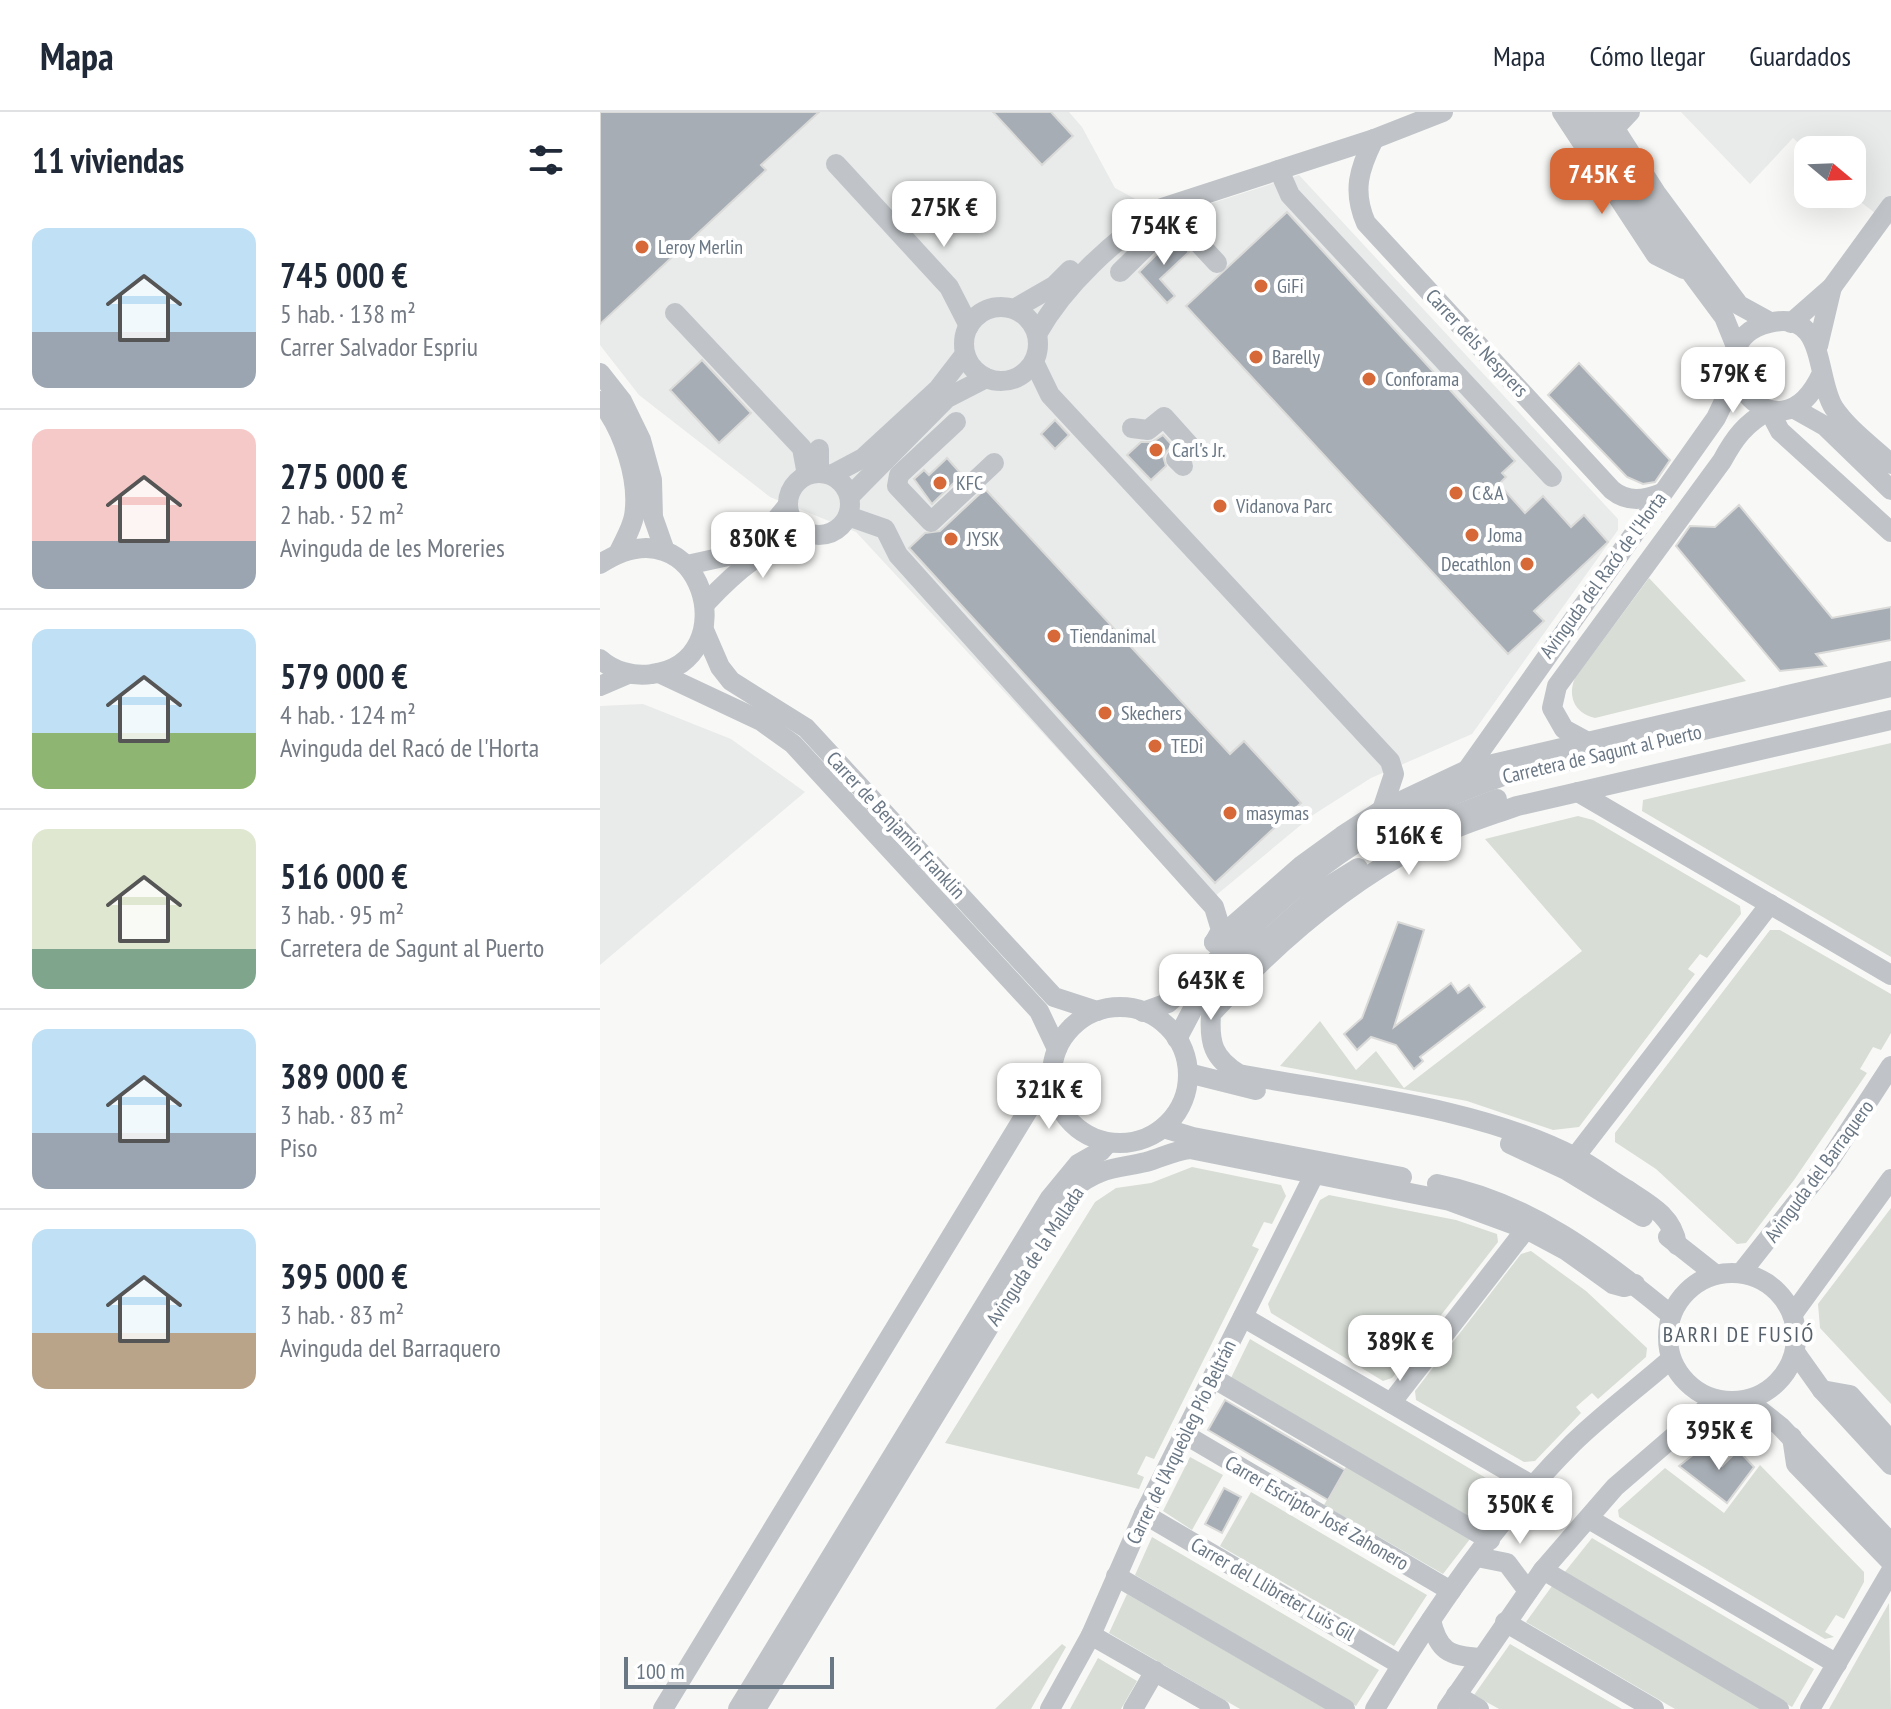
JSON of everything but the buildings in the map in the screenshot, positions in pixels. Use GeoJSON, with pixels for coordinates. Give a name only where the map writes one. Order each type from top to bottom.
{"type":"FeatureCollection","features":[{"type":"Feature","properties":{"kind":"street"},"geometry":{"type":"LineString","coordinates":[[949,287],[988,309],[1014,309],[1054,286],[1129,214],[1155,198],[1408,112]]}},
{"type":"Feature","properties":{"kind":"street"},"geometry":{"type":"LineString","coordinates":[[1382,810],[1394,774],[1390,761],[1050,395],[1034,362],[1037,334],[1063,295],[1139,224],[1162,208],[1374,139],[1443,112]]}},
{"type":"Feature","properties":{"kind":"street"},"geometry":{"type":"LineString","coordinates":[[1562,112],[1656,255],[1688,270]]}},
{"type":"Feature","properties":{"kind":"street"},"geometry":{"type":"LineString","coordinates":[[1582,112],[1688,270],[1724,317],[1737,349],[1735,378],[1747,398],[1769,410],[1793,408],[1812,395],[1822,373]]}},
{"type":"Feature","properties":{"kind":"street"},"geometry":{"type":"LineString","coordinates":[[1630,112],[1609,120],[1656,193],[1739,305],[1770,322],[1791,323],[1807,332],[1818,346]]}},
{"type":"Feature","properties":{"kind":"street","name":"Carrer dels Nesprers"},"geometry":{"type":"LineString","coordinates":[[1374,139],[1358,170],[1357,202],[1366,223],[1612,490],[1622,498],[1645,500],[1662,493]]}},
{"type":"Feature","properties":{"kind":"street"},"geometry":{"type":"LineString","coordinates":[[836,164],[949,287],[969,326]]}},
{"type":"Feature","properties":{"kind":"street"},"geometry":{"type":"LineString","coordinates":[[1279,170],[1290,195],[1552,477]]}},
{"type":"Feature","properties":{"kind":"street"},"geometry":{"type":"LineString","coordinates":[[1791,323],[1832,287],[1891,206]]}},
{"type":"Feature","properties":{"kind":"street"},"geometry":{"type":"LineString","coordinates":[[1120,272],[1170,223],[1181,224],[1217,263]]}},
{"type":"Feature","properties":{"kind":"street"},"geometry":{"type":"LineString","coordinates":[[1832,287],[1818,346],[1822,373],[1835,409],[1891,464]]}},
{"type":"Feature","properties":{"kind":"street"},"geometry":{"type":"LineString","coordinates":[[988,309],[969,326],[964,340],[965,354],[977,373],[986,378],[1015,379],[1050,395]]}},
{"type":"Feature","properties":{"kind":"street"},"geometry":{"type":"LineString","coordinates":[[1014,309],[1032,324],[1037,334]]}},
{"type":"Feature","properties":{"kind":"street"},"geometry":{"type":"LineString","coordinates":[[675,313],[802,448],[819,474],[839,480],[849,506],[885,529],[898,555],[1214,907],[1221,930],[1214,942],[1215,975],[1243,981]]}},
{"type":"Feature","properties":{"kind":"street"},"geometry":{"type":"LineString","coordinates":[[1737,349],[1750,332],[1770,322]]}},
{"type":"Feature","properties":{"kind":"street"},"geometry":{"type":"LineString","coordinates":[[687,565],[728,556],[766,532],[788,505],[796,482],[863,458],[938,389],[965,354]]}},
{"type":"Feature","properties":{"kind":"street"},"geometry":{"type":"LineString","coordinates":[[1015,379],[1034,362]]}},
{"type":"Feature","properties":{"kind":"street"},"geometry":{"type":"LineString","coordinates":[[600,373],[622,401],[641,440],[652,480],[653,517],[665,551]]}},
{"type":"Feature","properties":{"kind":"street"},"geometry":{"type":"LineString","coordinates":[[706,603],[736,570],[793,538],[832,533],[849,506],[947,398],[986,378]]}},
{"type":"Feature","properties":{"kind":"street","name":"Avinguda del Racó de l'Horta"},"geometry":{"type":"LineString","coordinates":[[1467,770],[1716,418],[1735,378]]}},
{"type":"Feature","properties":{"kind":"street"},"geometry":{"type":"LineString","coordinates":[[600,401],[622,442],[634,482],[634,517],[619,552]]}},
{"type":"Feature","properties":{"kind":"street"},"geometry":{"type":"LineString","coordinates":[[1793,408],[1825,426],[1891,490]]}},
{"type":"Feature","properties":{"kind":"street"},"geometry":{"type":"LineString","coordinates":[[1769,410],[1780,431],[1891,532]]}},
{"type":"Feature","properties":{"kind":"street","name":"Avinguda del Racó de l'Horta"},"geometry":{"type":"LineString","coordinates":[[1586,741],[1564,729],[1552,708],[1557,686],[1722,461],[1737,433],[1748,422],[1769,410]]}},
{"type":"Feature","properties":{"kind":"street"},"geometry":{"type":"LineString","coordinates":[[1132,428],[1148,430],[1164,417],[1190,446],[1176,459],[1183,466]]}},
{"type":"Feature","properties":{"kind":"street"},"geometry":{"type":"LineString","coordinates":[[956,422],[899,475],[897,486],[922,513],[931,522],[994,463]]}},
{"type":"Feature","properties":{"kind":"street"},"geometry":{"type":"LineString","coordinates":[[819,449],[819,474]]}},
{"type":"Feature","properties":{"kind":"street"},"geometry":{"type":"LineString","coordinates":[[788,505],[790,518],[809,535]]}},
{"type":"Feature","properties":{"kind":"street"},"geometry":{"type":"LineString","coordinates":[[600,564],[619,552],[642,547],[665,551],[687,565],[700,584],[706,603],[704,630],[687,658],[659,673],[628,674],[600,686]]}},
{"type":"Feature","properties":{"kind":"street","name":"Carrer de Benjamin Franklin"},"geometry":{"type":"LineString","coordinates":[[704,630],[720,667],[731,681],[806,728],[1054,997],[1097,1011]]}},
{"type":"Feature","properties":{"kind":"street"},"geometry":{"type":"LineString","coordinates":[[600,659],[628,674]]}},
{"type":"Feature","properties":{"kind":"street"},"geometry":{"type":"LineString","coordinates":[[1214,942],[1302,865],[1382,810],[1467,770],[1891,671]]}},
{"type":"Feature","properties":{"kind":"street","name":"Carrer de Benjamin Franklin"},"geometry":{"type":"LineString","coordinates":[[659,673],[761,721],[793,744],[1039,1011],[1057,1049]]}},
{"type":"Feature","properties":{"kind":"street","name":"Carretera de Sagunt al Puerto"},"geometry":{"type":"LineString","coordinates":[[1177,1039],[1215,975],[1352,846],[1404,816],[1454,793],[1503,776],[1891,687]]}},
{"type":"Feature","properties":{"kind":"street","name":"Carretera de Sagunt al Puerto"},"geometry":{"type":"LineString","coordinates":[[1143,1012],[1168,1003],[1215,975],[1324,889],[1413,832],[1460,811],[1511,794],[1891,706]]}},
{"type":"Feature","properties":{"kind":"street"},"geometry":{"type":"LineString","coordinates":[[1715,1274],[1640,1214],[1566,1170],[1509,1144],[1261,1084],[1239,1074],[1222,1063],[1209,1042],[1211,1014],[1243,981],[1335,900],[1421,844],[1517,806],[1891,720]]}},
{"type":"Feature","properties":{"kind":"street"},"geometry":{"type":"LineString","coordinates":[[1394,774],[1425,790]]}},
{"type":"Feature","properties":{"kind":"street"},"geometry":{"type":"LineString","coordinates":[[1578,792],[1891,975]]}},
{"type":"Feature","properties":{"kind":"street"},"geometry":{"type":"LineString","coordinates":[[1575,1157],[1770,904]]}},
{"type":"Feature","properties":{"kind":"street"},"geometry":{"type":"LineString","coordinates":[[1120,1008],[1143,1012],[1162,1022],[1177,1039],[1188,1073],[1182,1104],[1163,1128],[1137,1141],[1108,1143],[1089,1136],[1065,1116],[1053,1090],[1052,1071],[1057,1049],[1073,1026],[1097,1011],[1120,1008]]}},
{"type":"Feature","properties":{"kind":"street","name":"Avinguda del Barraquero"},"geometry":{"type":"LineString","coordinates":[[1741,1273],[1828,1163],[1891,1066]]}},
{"type":"Feature","properties":{"kind":"street"},"geometry":{"type":"LineString","coordinates":[[663,1709],[1052,1071]]}},
{"type":"Feature","properties":{"kind":"street"},"geometry":{"type":"LineString","coordinates":[[1188,1073],[1465,1118],[1510,1130],[1575,1157],[1669,1220],[1677,1245]]}},
{"type":"Feature","properties":{"kind":"street","name":"Avinguda de la Mallada"},"geometry":{"type":"LineString","coordinates":[[1163,1128],[1228,1152],[1314,1175],[1450,1201],[1526,1229],[1567,1251],[1613,1284],[1624,1287],[1635,1284]]}},
{"type":"Feature","properties":{"kind":"street"},"geometry":{"type":"LineString","coordinates":[[738,1709],[1048,1201],[1078,1164],[1101,1151],[1108,1143]]}},
{"type":"Feature","properties":{"kind":"street","name":"Avinguda de la Mallada"},"geometry":{"type":"LineString","coordinates":[[756,1709],[1073,1189],[1088,1176],[1122,1163],[1145,1162],[1174,1151],[1190,1149],[1228,1152],[1454,1187],[1498,1201],[1575,1240],[1671,1315]]}},
{"type":"Feature","properties":{"kind":"street","name":"Carrer de l'Arqueòleg Pío Beltrán"},"geometry":{"type":"LineString","coordinates":[[1050,1709],[1091,1635],[1144,1514],[1314,1175]]}},
{"type":"Feature","properties":{"kind":"street"},"geometry":{"type":"LineString","coordinates":[[1793,1314],[1891,1179]]}},
{"type":"Feature","properties":{"kind":"street"},"geometry":{"type":"LineString","coordinates":[[1048,1201],[1049,1228]]}},
{"type":"Feature","properties":{"kind":"street"},"geometry":{"type":"LineString","coordinates":[[1391,1403],[1526,1229]]}},
{"type":"Feature","properties":{"kind":"street"},"geometry":{"type":"LineString","coordinates":[[1741,1273],[1773,1286],[1793,1314],[1797,1334],[1795,1352],[1778,1383],[1747,1400],[1716,1400],[1688,1385],[1671,1359],[1667,1337],[1671,1315],[1688,1289],[1715,1274],[1741,1273]]}},
{"type":"Feature","properties":{"kind":"street"},"geometry":{"type":"LineString","coordinates":[[1243,1317],[1535,1487]]}},
{"type":"Feature","properties":{"kind":"street"},"geometry":{"type":"LineString","coordinates":[[1795,1352],[1822,1390],[1891,1465]]}},
{"type":"Feature","properties":{"kind":"street"},"geometry":{"type":"LineString","coordinates":[[1375,1709],[1431,1620],[1490,1540],[1573,1443],[1671,1359]]}},
{"type":"Feature","properties":{"kind":"street"},"geometry":{"type":"LineString","coordinates":[[1213,1378],[1490,1540]]}},
{"type":"Feature","properties":{"kind":"street"},"geometry":{"type":"LineString","coordinates":[[1822,1390],[1850,1395],[1891,1441]]}},
{"type":"Feature","properties":{"kind":"street"},"geometry":{"type":"LineString","coordinates":[[1479,1709],[1451,1702],[1543,1570],[1615,1487],[1716,1400]]}},
{"type":"Feature","properties":{"kind":"street"},"geometry":{"type":"LineString","coordinates":[[1747,1400],[1792,1437],[1891,1543]]}},
{"type":"Feature","properties":{"kind":"street","name":"Carrer Escriptor José Zahonero"},"geometry":{"type":"LineString","coordinates":[[1184,1434],[1451,1591]]}},
{"type":"Feature","properties":{"kind":"street"},"geometry":{"type":"LineString","coordinates":[[1792,1437],[1796,1464],[1891,1562]]}},
{"type":"Feature","properties":{"kind":"street","name":"Carrer del Llibreter Luis Gil"},"geometry":{"type":"LineString","coordinates":[[1144,1514],[1401,1665]]}},
{"type":"Feature","properties":{"kind":"street"},"geometry":{"type":"LineString","coordinates":[[1589,1519],[1837,1664]]}},
{"type":"Feature","properties":{"kind":"street"},"geometry":{"type":"LineString","coordinates":[[1477,1557],[1507,1563],[1528,1591]]}},
{"type":"Feature","properties":{"kind":"street"},"geometry":{"type":"LineString","coordinates":[[1543,1570],[1779,1709]]}},
{"type":"Feature","properties":{"kind":"street"},"geometry":{"type":"LineString","coordinates":[[1810,1709],[1891,1571]]}},
{"type":"Feature","properties":{"kind":"street"},"geometry":{"type":"LineString","coordinates":[[1116,1576],[1345,1709]]}},
{"type":"Feature","properties":{"kind":"street"},"geometry":{"type":"LineString","coordinates":[[1431,1620],[1436,1642],[1443,1651],[1460,1657],[1480,1658]]}},
{"type":"Feature","properties":{"kind":"street"},"geometry":{"type":"LineString","coordinates":[[1505,1622],[1654,1709]]}},
{"type":"Feature","properties":{"kind":"street"},"geometry":{"type":"LineString","coordinates":[[1091,1635],[1214,1708]]}},
{"type":"Feature","properties":{"kind":"street"},"geometry":{"type":"LineString","coordinates":[[1133,1709],[1155,1671]]}},
{"type":"Feature","properties":{"kind":"shaded area","name":"Vidanova Parc"},"geometry":{"type":"Polygon","coordinates":[[[600,112],[1069,112],[1082,127],[1115,188],[1169,217],[1299,175],[1618,519],[1618,530],[1472,734],[1371,778],[1313,815],[1203,906],[856,532],[770,497],[639,395],[600,345],[600,112]]]}},
{"type":"Feature","properties":{"kind":"shaded area"},"geometry":{"type":"Polygon","coordinates":[[[1681,112],[1891,112],[1891,225],[1866,206],[1866,136],[1794,136],[1750,184],[1681,112]]]}},
{"type":"Feature","properties":{"kind":"shaded area"},"geometry":{"type":"Polygon","coordinates":[[[1649,578],[1746,681],[1595,718],[1588,716],[1574,703],[1572,691],[1575,678],[1649,578]]]}},
{"type":"Feature","properties":{"kind":"shaded area"},"geometry":{"type":"Polygon","coordinates":[[[643,704],[731,739],[805,792],[600,965],[600,706],[643,704]]]}},
{"type":"Feature","properties":{"kind":"shaded area"},"geometry":{"type":"Polygon","coordinates":[[[1891,743],[1891,957],[1642,811],[1643,800],[1891,743]]]}},
{"type":"Feature","properties":{"kind":"shaded area"},"geometry":{"type":"Polygon","coordinates":[[[1578,816],[1593,820],[1740,906],[1741,914],[1707,958],[1700,954],[1688,969],[1695,974],[1579,1127],[1553,1130],[1467,1101],[1280,1066],[1320,1021],[1356,1070],[1376,1051],[1404,1088],[1582,951],[1485,839],[1578,816]]]}},
{"type":"Feature","properties":{"kind":"shaded area"},"geometry":{"type":"Polygon","coordinates":[[[1770,930],[1780,930],[1891,994],[1891,1033],[1881,1050],[1873,1047],[1860,1069],[1867,1073],[1794,1180],[1746,1243],[1737,1244],[1656,1169],[1615,1142],[1615,1133],[1770,930]]]}},
{"type":"Feature","properties":{"kind":"shaded area"},"geometry":{"type":"Polygon","coordinates":[[[1192,1167],[1281,1185],[1286,1196],[1272,1224],[1264,1222],[1252,1246],[1259,1249],[1154,1459],[1146,1456],[1137,1474],[1144,1477],[1139,1489],[945,1443],[1095,1202],[1116,1188],[1151,1183],[1192,1167]]]}},
{"type":"Feature","properties":{"kind":"shaded area"},"geometry":{"type":"Polygon","coordinates":[[[1329,1195],[1456,1220],[1497,1234],[1498,1242],[1392,1378],[1383,1381],[1271,1313],[1268,1304],[1320,1200],[1329,1195]]]}},
{"type":"Feature","properties":{"kind":"shaded area"},"geometry":{"type":"Polygon","coordinates":[[[1891,1208],[1891,1404],[1820,1328],[1818,1304],[1891,1208]]]}},
{"type":"Feature","properties":{"kind":"shaded area"},"geometry":{"type":"Polygon","coordinates":[[[1531,1251],[1586,1291],[1647,1348],[1646,1357],[1598,1399],[1592,1393],[1576,1407],[1581,1413],[1535,1461],[1524,1462],[1416,1400],[1415,1391],[1521,1254],[1531,1251]]]}},
{"type":"Feature","properties":{"kind":"shaded area"},"geometry":{"type":"Polygon","coordinates":[[[1250,1339],[1508,1491],[1482,1525],[1231,1378],[1250,1339]]]}},
{"type":"Feature","properties":{"kind":"shaded area"},"geometry":{"type":"Polygon","coordinates":[[[1190,1457],[1223,1475],[1192,1530],[1163,1511],[1190,1457]]]}},
{"type":"Feature","properties":{"kind":"shaded area"},"geometry":{"type":"Polygon","coordinates":[[[1347,1465],[1470,1539],[1443,1574],[1324,1505],[1347,1465]]]}},
{"type":"Feature","properties":{"kind":"shaded area"},"geometry":{"type":"Polygon","coordinates":[[[1760,1465],[1864,1572],[1864,1582],[1844,1619],[1836,1615],[1825,1632],[1834,1637],[1825,1639],[1619,1517],[1618,1510],[1665,1468],[1724,1513],[1760,1465]]]}},
{"type":"Feature","properties":{"kind":"shaded area"},"geometry":{"type":"Polygon","coordinates":[[[1251,1492],[1427,1595],[1394,1646],[1220,1546],[1251,1492]]]}},
{"type":"Feature","properties":{"kind":"shaded area"},"geometry":{"type":"Polygon","coordinates":[[[1152,1537],[1379,1670],[1356,1706],[1135,1575],[1152,1537]]]}},
{"type":"Feature","properties":{"kind":"shaded area"},"geometry":{"type":"Polygon","coordinates":[[[1592,1538],[1814,1669],[1792,1707],[1564,1573],[1592,1538]]]}},
{"type":"Feature","properties":{"kind":"shaded area"},"geometry":{"type":"Polygon","coordinates":[[[1552,1586],[1761,1709],[1675,1709],[1526,1622],[1552,1586]]]}},
{"type":"Feature","properties":{"kind":"shaded area"},"geometry":{"type":"Polygon","coordinates":[[[1127,1594],[1326,1709],[1240,1709],[1109,1633],[1127,1594]]]}},
{"type":"Feature","properties":{"kind":"shaded area"},"geometry":{"type":"Polygon","coordinates":[[[1889,1603],[1891,1709],[1829,1709],[1889,1603]]]}},
{"type":"Feature","properties":{"kind":"shaded area"},"geometry":{"type":"Polygon","coordinates":[[[1062,1644],[1066,1647],[1031,1709],[995,1709],[1062,1644]]]}},
{"type":"Feature","properties":{"kind":"shaded area"},"geometry":{"type":"Polygon","coordinates":[[[1510,1644],[1622,1709],[1499,1709],[1474,1695],[1510,1644]]]}},
{"type":"Feature","properties":{"kind":"shaded area"},"geometry":{"type":"Polygon","coordinates":[[[1098,1658],[1137,1681],[1121,1709],[1070,1709],[1098,1658]]]}},
{"type":"Feature","properties":{"kind":"place","name":"Leroy Merlin"},"geometry":{"type":"Point","coordinates":[642,247]}},
{"type":"Feature","properties":{"kind":"place","name":"GiFi"},"geometry":{"type":"Point","coordinates":[1261,286]}},
{"type":"Feature","properties":{"kind":"place","name":"Barelly"},"geometry":{"type":"Point","coordinates":[1256,357]}},
{"type":"Feature","properties":{"kind":"place","name":"Conforama"},"geometry":{"type":"Point","coordinates":[1369,379]}},
{"type":"Feature","properties":{"kind":"place","name":"Carl's Jr."},"geometry":{"type":"Point","coordinates":[1156,450]}},
{"type":"Feature","properties":{"kind":"place","name":"KFC"},"geometry":{"type":"Point","coordinates":[940,483]}},
{"type":"Feature","properties":{"kind":"place","name":"C&A"},"geometry":{"type":"Point","coordinates":[1456,493]}},
{"type":"Feature","properties":{"kind":"place","name":"Vidanova Parc"},"geometry":{"type":"Point","coordinates":[1220,506]}},
{"type":"Feature","properties":{"kind":"place","name":"Joma"},"geometry":{"type":"Point","coordinates":[1472,535]}},
{"type":"Feature","properties":{"kind":"place","name":"JYSK"},"geometry":{"type":"Point","coordinates":[951,539]}},
{"type":"Feature","properties":{"kind":"place","name":"Decathlon"},"geometry":{"type":"Point","coordinates":[1527,564]}},
{"type":"Feature","properties":{"kind":"place","name":"Tiendanimal"},"geometry":{"type":"Point","coordinates":[1054,636]}},
{"type":"Feature","properties":{"kind":"place","name":"Skechers"},"geometry":{"type":"Point","coordinates":[1105,713]}},
{"type":"Feature","properties":{"kind":"place","name":"TEDi"},"geometry":{"type":"Point","coordinates":[1155,746]}},
{"type":"Feature","properties":{"kind":"place","name":"masymas"},"geometry":{"type":"Point","coordinates":[1230,813]}},
{"type":"Feature","properties":{"kind":"district","name":"BARRI DE FUSIÓ"},"geometry":{"type":"Point","coordinates":[1739,1334]}}]}
